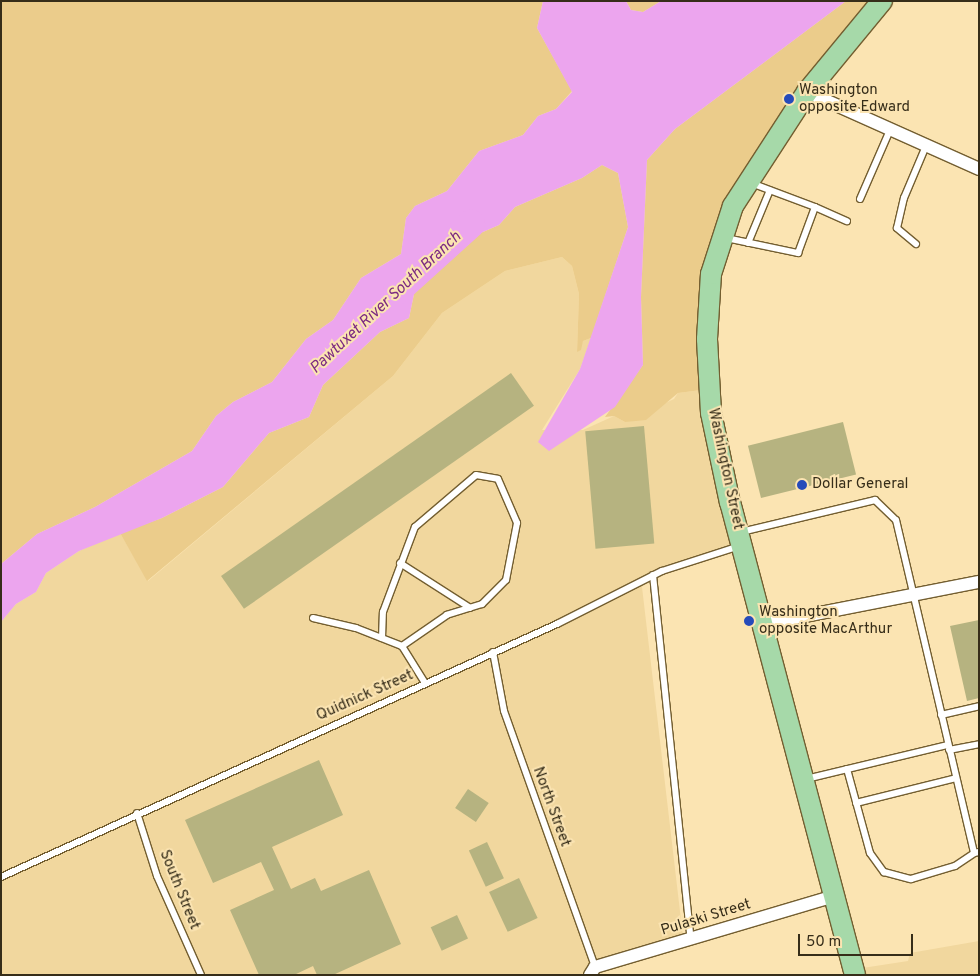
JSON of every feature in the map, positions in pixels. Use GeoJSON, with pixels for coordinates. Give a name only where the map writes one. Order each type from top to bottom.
{"type":"FeatureCollection","features":[{"type":"Feature","properties":{"kind":"main road","name":"Washington Street"},"geometry":{"type":"LineString","coordinates":[[855,975],[764,624],[739,539],[710,404],[707,339],[711,274],[733,206],[807,92],[882,1]]}},
{"type":"Feature","properties":{"kind":"street"},"geometry":{"type":"LineString","coordinates":[[807,92],[979,169]]}},
{"type":"Feature","properties":{"kind":"street"},"geometry":{"type":"LineString","coordinates":[[764,624],[979,582]]}},
{"type":"Feature","properties":{"kind":"street","name":"Pulaski Street"},"geometry":{"type":"LineString","coordinates":[[593,971],[834,896]]}},
{"type":"Feature","properties":{"kind":"lane"},"geometry":{"type":"LineString","coordinates":[[860,199],[890,130]]}},
{"type":"Feature","properties":{"kind":"lane"},"geometry":{"type":"LineString","coordinates":[[916,244],[897,228],[904,198],[926,146]]}},
{"type":"Feature","properties":{"kind":"lane"},"geometry":{"type":"LineString","coordinates":[[749,182],[847,221]]}},
{"type":"Feature","properties":{"kind":"lane"},"geometry":{"type":"LineString","coordinates":[[748,243],[770,190]]}},
{"type":"Feature","properties":{"kind":"lane"},"geometry":{"type":"LineString","coordinates":[[723,238],[798,253],[815,207]]}},
{"type":"Feature","properties":{"kind":"lane"},"geometry":{"type":"LineString","coordinates":[[382,638],[383,612],[415,527],[476,475],[498,479],[517,523],[506,580],[482,604],[447,615],[402,646]]}},
{"type":"Feature","properties":{"kind":"lane","name":"Quidnick Street"},"geometry":{"type":"LineString","coordinates":[[1,877],[137,813],[493,652],[653,575],[739,539],[875,500],[896,520],[913,596]]}},
{"type":"Feature","properties":{"kind":"lane"},"geometry":{"type":"LineString","coordinates":[[400,563],[470,608]]}},
{"type":"Feature","properties":{"kind":"lane"},"geometry":{"type":"LineString","coordinates":[[653,575],[691,940]]}},
{"type":"Feature","properties":{"kind":"lane"},"geometry":{"type":"LineString","coordinates":[[847,769],[870,854],[894,878],[911,879],[933,874],[976,852],[956,778],[913,596]]}},
{"type":"Feature","properties":{"kind":"lane"},"geometry":{"type":"LineString","coordinates":[[313,618],[382,638],[402,646],[425,683]]}},
{"type":"Feature","properties":{"kind":"lane","name":"North Street"},"geometry":{"type":"LineString","coordinates":[[493,652],[504,711],[593,971]]}},
{"type":"Feature","properties":{"kind":"lane"},"geometry":{"type":"LineString","coordinates":[[941,715],[979,706]]}},
{"type":"Feature","properties":{"kind":"lane"},"geometry":{"type":"LineString","coordinates":[[804,780],[949,747],[979,744]]}},
{"type":"Feature","properties":{"kind":"lane"},"geometry":{"type":"LineString","coordinates":[[856,804],[956,778]]}},
{"type":"Feature","properties":{"kind":"lane","name":"South Street"},"geometry":{"type":"LineString","coordinates":[[137,813],[157,876],[201,975]]}},
{"type":"Feature","properties":{"kind":"shaded area"},"geometry":{"type":"Polygon","coordinates":[[[1,1],[543,1],[537,28],[572,91],[556,109],[538,116],[523,135],[479,151],[447,191],[415,206],[406,218],[401,254],[361,278],[333,320],[306,339],[272,382],[233,402],[216,416],[192,451],[95,507],[37,534],[1,564],[1,1]]]}},
{"type":"Feature","properties":{"kind":"shaded area"},"geometry":{"type":"Polygon","coordinates":[[[626,1],[661,1],[643,12],[631,10],[626,1]]]}},
{"type":"Feature","properties":{"kind":"shaded area"},"geometry":{"type":"Polygon","coordinates":[[[846,1],[885,1],[810,91],[723,238],[709,389],[678,393],[646,420],[625,422],[614,416],[605,417],[643,365],[641,297],[647,160],[675,129],[846,1]]]}},
{"type":"Feature","properties":{"kind":"shaded area"},"geometry":{"type":"Polygon","coordinates":[[[602,165],[618,173],[628,227],[591,338],[583,341],[581,350],[577,352],[579,294],[572,266],[562,257],[505,271],[442,313],[393,376],[147,581],[120,533],[162,518],[223,487],[269,433],[309,417],[323,385],[380,332],[409,318],[417,280],[426,261],[437,252],[499,225],[515,207],[582,178],[602,165]]]}},
{"type":"Feature","properties":{"kind":"shaded area"},"geometry":{"type":"Polygon","coordinates":[[[562,257],[572,266],[579,294],[577,352],[583,341],[591,338],[580,369],[542,430],[583,430],[614,416],[625,422],[674,399],[678,393],[709,389],[740,545],[661,572],[644,582],[642,587],[683,937],[591,975],[1,975],[1,622],[16,604],[36,592],[46,573],[79,551],[120,533],[148,581],[393,376],[442,313],[505,271],[562,257]]]}},
{"type":"Feature","properties":{"kind":"shaded area"},"geometry":{"type":"Polygon","coordinates":[[[979,941],[979,975],[856,975],[856,969],[908,961],[910,953],[979,941]]]}},
{"type":"Feature","properties":{"kind":"water"},"geometry":{"type":"Polygon","coordinates":[[[543,1],[626,1],[631,10],[643,12],[661,1],[846,1],[675,129],[647,160],[641,297],[643,365],[615,407],[549,451],[538,442],[580,369],[628,227],[618,173],[602,165],[582,178],[515,207],[499,225],[437,252],[426,261],[417,280],[409,318],[380,332],[323,385],[309,417],[269,433],[223,487],[162,518],[79,551],[46,573],[36,592],[16,604],[1,622],[1,564],[37,534],[95,507],[192,451],[216,416],[233,402],[272,382],[306,339],[333,320],[361,278],[401,254],[406,218],[415,206],[447,191],[479,151],[523,135],[538,116],[556,109],[572,92],[537,28],[543,1]]]}},
{"type":"Feature","properties":{"kind":"building"},"geometry":{"type":"Polygon","coordinates":[[[511,373],[534,406],[244,609],[221,576],[511,373]]]}},
{"type":"Feature","properties":{"kind":"building"},"geometry":{"type":"Polygon","coordinates":[[[843,422],[856,474],[761,498],[748,446],[843,422]]]}},
{"type":"Feature","properties":{"kind":"building"},"geometry":{"type":"Polygon","coordinates":[[[644,426],[654,544],[596,549],[585,431],[644,426]]]}},
{"type":"Feature","properties":{"kind":"building"},"geometry":{"type":"Polygon","coordinates":[[[979,620],[979,698],[967,701],[950,626],[979,620]]]}},
{"type":"Feature","properties":{"kind":"building"},"geometry":{"type":"Polygon","coordinates":[[[319,760],[343,815],[272,847],[291,889],[315,878],[321,891],[369,870],[401,944],[333,975],[317,975],[313,966],[294,975],[259,975],[230,910],[274,890],[261,862],[213,883],[185,820],[319,760]]]}},
{"type":"Feature","properties":{"kind":"building"},"geometry":{"type":"Polygon","coordinates":[[[468,789],[489,803],[476,822],[455,808],[468,789]]]}},
{"type":"Feature","properties":{"kind":"building"},"geometry":{"type":"Polygon","coordinates":[[[487,842],[504,878],[486,887],[469,850],[487,842]]]}},
{"type":"Feature","properties":{"kind":"building"},"geometry":{"type":"Polygon","coordinates":[[[519,878],[538,918],[508,932],[489,892],[519,878]]]}},
{"type":"Feature","properties":{"kind":"building"},"geometry":{"type":"Polygon","coordinates":[[[457,915],[468,939],[442,951],[431,927],[457,915]]]}},
{"type":"Feature","properties":{"kind":"waterway","name":"Pawtuxet River South Branch"},"geometry":{"type":"LineString","coordinates":[[397,291],[471,224]]}},
{"type":"Feature","properties":{"kind":"place","name":"Washington opposite Edward"},"geometry":{"type":"Point","coordinates":[789,99]}},
{"type":"Feature","properties":{"kind":"place","name":"Dollar General"},"geometry":{"type":"Point","coordinates":[802,485]}},
{"type":"Feature","properties":{"kind":"place","name":"Washington opposite MacArthur"},"geometry":{"type":"Point","coordinates":[749,621]}}]}
